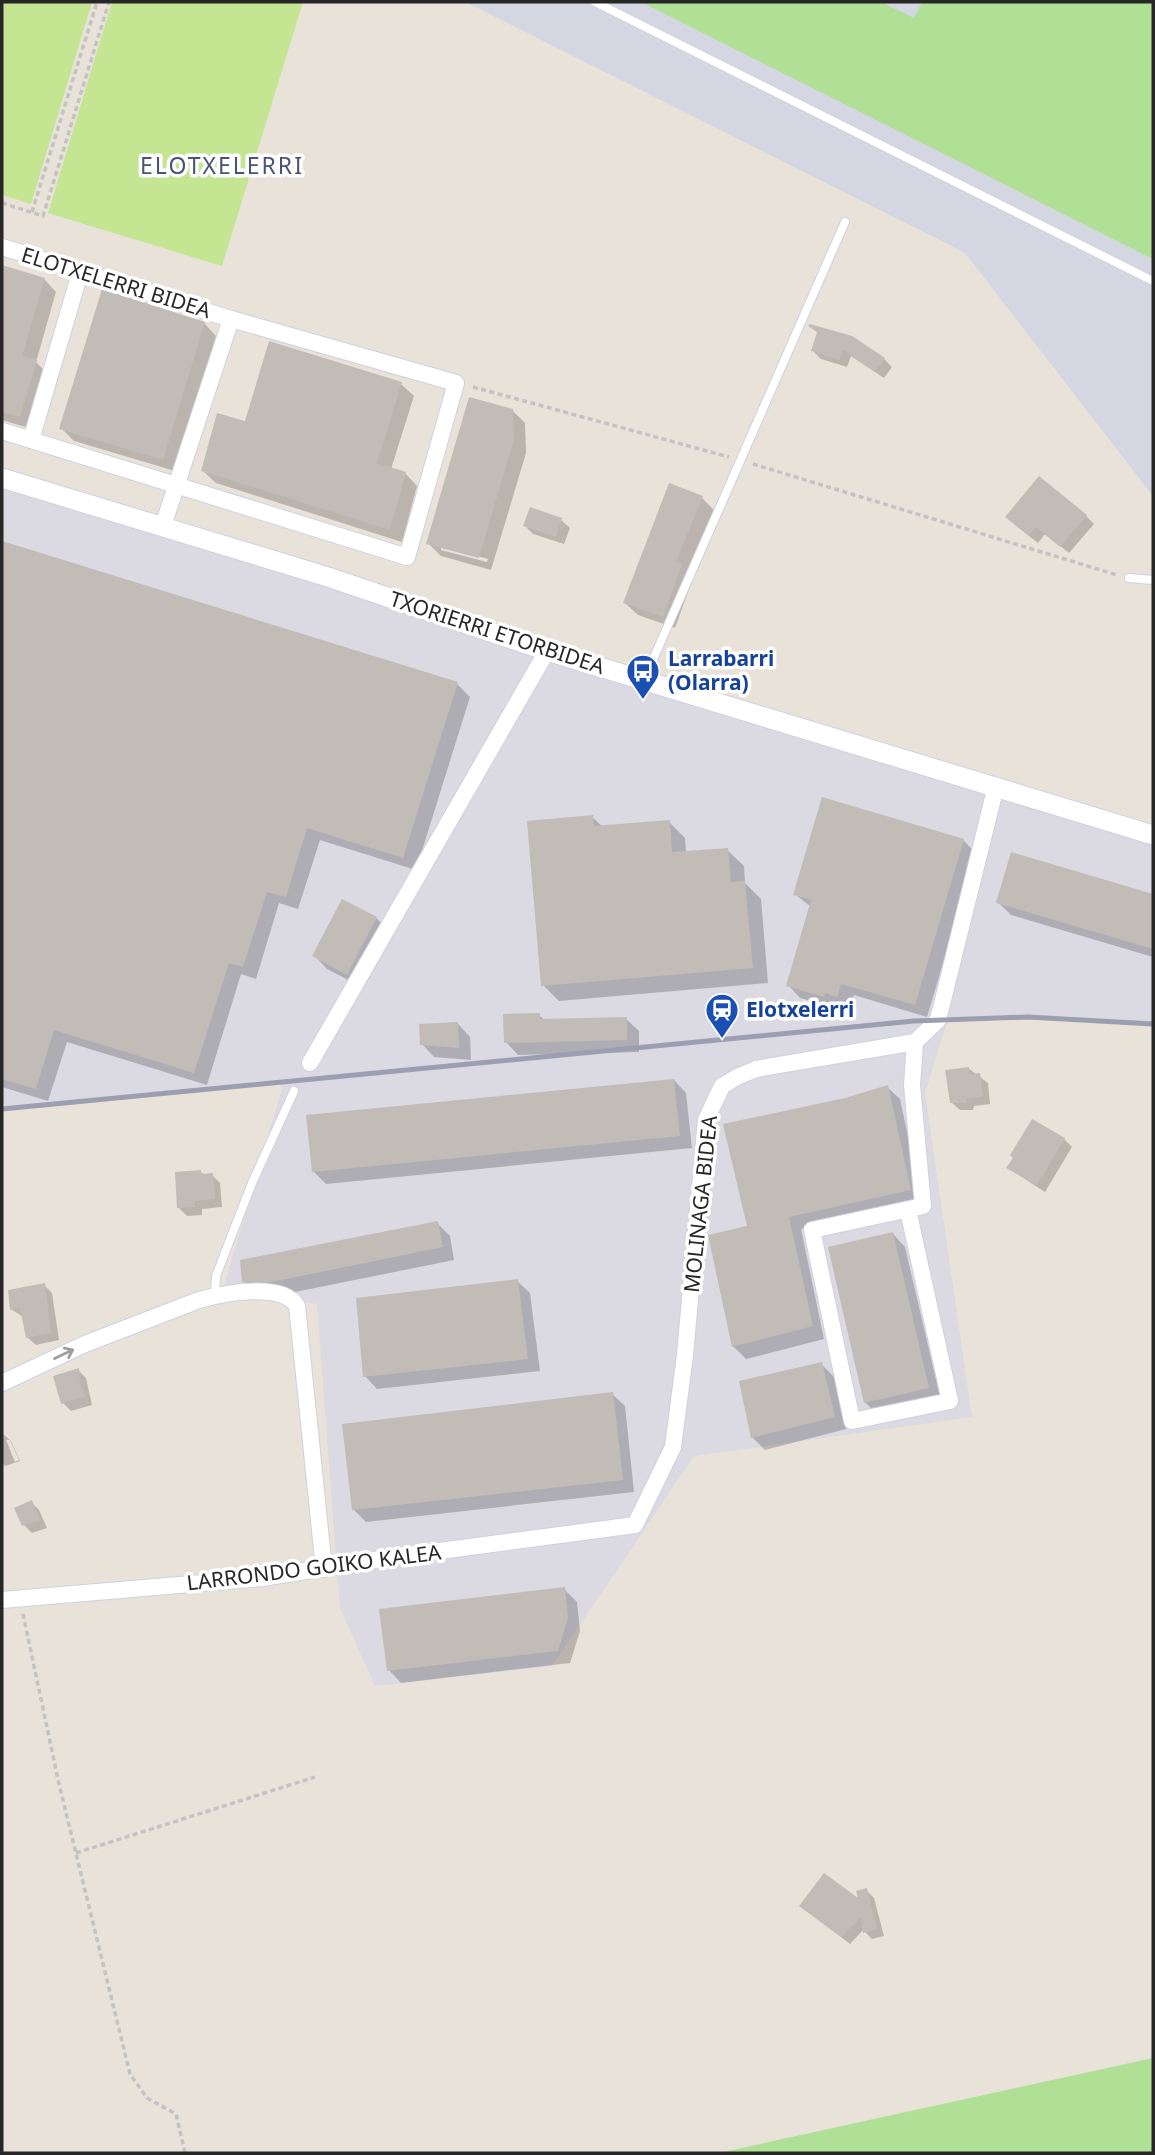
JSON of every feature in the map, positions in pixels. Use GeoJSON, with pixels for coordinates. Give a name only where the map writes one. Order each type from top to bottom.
{"type":"FeatureCollection","features":[{"type":"Feature","properties":{"kind":"street","name":"ELOTXELERRI BIDEA"},"geometry":{"type":"LineString","coordinates":[[2,247],[231,319],[456,383]]}},
{"type":"Feature","properties":{"kind":"street"},"geometry":{"type":"LineString","coordinates":[[31,440],[80,273]]}},
{"type":"Feature","properties":{"kind":"street"},"geometry":{"type":"LineString","coordinates":[[163,526],[231,319]]}},
{"type":"Feature","properties":{"kind":"street"},"geometry":{"type":"LineString","coordinates":[[2,431],[407,557],[456,383]]}},
{"type":"Feature","properties":{"kind":"street","name":"TXORIERRI ETORBIDEA"},"geometry":{"type":"LineString","coordinates":[[2,478],[328,577],[547,651],[1153,835]]}},
{"type":"Feature","properties":{"kind":"street"},"geometry":{"type":"LineString","coordinates":[[310,1063],[547,651]]}},
{"type":"Feature","properties":{"kind":"street"},"geometry":{"type":"LineString","coordinates":[[908,1210],[950,1401],[852,1421],[812,1230],[923,1206],[912,1085],[915,1042],[938,1020],[996,786]]}},
{"type":"Feature","properties":{"kind":"street","name":"MOLINAGA BIDEA"},"geometry":{"type":"LineString","coordinates":[[626,1529],[635,1525],[643,1515],[673,1447],[685,1355],[706,1120],[722,1086],[756,1069],[915,1042]]}},
{"type":"Feature","properties":{"kind":"street"},"geometry":{"type":"LineString","coordinates":[[2,1382],[85,1345],[215,1295],[277,1291],[291,1297],[297,1306],[324,1569]]}},
{"type":"Feature","properties":{"kind":"street","name":"LARRONDO GOIKO KALEA"},"geometry":{"type":"LineString","coordinates":[[2,1600],[262,1578],[387,1558],[626,1529]]}},
{"type":"Feature","properties":{"kind":"lane"},"geometry":{"type":"LineString","coordinates":[[595,2],[1153,281]]}},
{"type":"Feature","properties":{"kind":"lane"},"geometry":{"type":"LineString","coordinates":[[644,680],[738,460],[845,222]]}},
{"type":"Feature","properties":{"kind":"lane"},"geometry":{"type":"LineString","coordinates":[[1129,578],[1153,580]]}},
{"type":"Feature","properties":{"kind":"lane"},"geometry":{"type":"LineString","coordinates":[[215,1295],[216,1276],[252,1183],[294,1091]]}},
{"type":"Feature","properties":{"kind":"path"},"geometry":{"type":"LineString","coordinates":[[32,212],[97,2]]}},
{"type":"Feature","properties":{"kind":"path"},"geometry":{"type":"LineString","coordinates":[[2,203],[43,216],[109,2]]}},
{"type":"Feature","properties":{"kind":"path"},"geometry":{"type":"LineString","coordinates":[[456,383],[738,460],[1084,568],[1129,578]]}},
{"type":"Feature","properties":{"kind":"path"},"geometry":{"type":"LineString","coordinates":[[20,1599],[76,1853],[130,2074],[147,2098],[176,2114],[184,2153]]}},
{"type":"Feature","properties":{"kind":"path"},"geometry":{"type":"LineString","coordinates":[[76,1853],[315,1777]]}},
{"type":"Feature","properties":{"kind":"shaded area"},"geometry":{"type":"Polygon","coordinates":[[[466,2],[1153,2],[1153,496],[965,253],[466,2]]]}},
{"type":"Feature","properties":{"kind":"shaded area"},"geometry":{"type":"Polygon","coordinates":[[[2,487],[1153,838],[1153,1027],[1066,1016],[948,1019],[925,1093],[972,1417],[694,1456],[552,1666],[375,1686],[340,1608],[317,1304],[224,1286],[284,1082],[2,1109],[2,487]]]}},
{"type":"Feature","properties":{"kind":"green space"},"geometry":{"type":"Polygon","coordinates":[[[2,2],[92,2],[31,204],[2,195],[2,2]]]}},
{"type":"Feature","properties":{"kind":"green space"},"geometry":{"type":"Polygon","coordinates":[[[112,2],[303,2],[222,266],[48,213],[112,2]]]}},
{"type":"Feature","properties":{"kind":"green space"},"geometry":{"type":"Polygon","coordinates":[[[641,2],[881,2],[914,18],[922,2],[1153,2],[1153,259],[641,2]]]}},
{"type":"Feature","properties":{"kind":"green space"},"geometry":{"type":"Polygon","coordinates":[[[1153,2058],[1153,2153],[719,2153],[1153,2058]]]}},
{"type":"Feature","properties":{"kind":"building"},"geometry":{"type":"Polygon","coordinates":[[[2,265],[45,278],[22,356],[37,360],[20,417],[2,412],[2,265]]]}},
{"type":"Feature","properties":{"kind":"building"},"geometry":{"type":"Polygon","coordinates":[[[102,289],[205,322],[163,460],[59,429],[102,289]]]}},
{"type":"Feature","properties":{"kind":"building"},"geometry":{"type":"Polygon","coordinates":[[[810,324],[852,336],[885,358],[875,372],[843,350],[839,360],[811,351],[817,332],[808,326],[810,324]]]}},
{"type":"Feature","properties":{"kind":"building"},"geometry":{"type":"Polygon","coordinates":[[[269,341],[402,382],[377,463],[406,472],[390,530],[201,471],[217,413],[245,421],[269,341]]]}},
{"type":"Feature","properties":{"kind":"building"},"geometry":{"type":"Polygon","coordinates":[[[469,397],[513,409],[514,439],[479,558],[426,544],[469,397]]]}},
{"type":"Feature","properties":{"kind":"building"},"geometry":{"type":"Polygon","coordinates":[[[1039,476],[1087,515],[1060,547],[1036,527],[1029,536],[1005,517],[1039,476]]]}},
{"type":"Feature","properties":{"kind":"building"},"geometry":{"type":"Polygon","coordinates":[[[669,483],[703,496],[676,562],[682,564],[663,617],[623,603],[669,483]]]}},
{"type":"Feature","properties":{"kind":"building"},"geometry":{"type":"Polygon","coordinates":[[[530,507],[562,518],[556,537],[523,526],[530,507]]]}},
{"type":"Feature","properties":{"kind":"building"},"geometry":{"type":"Polygon","coordinates":[[[2,541],[458,682],[403,858],[307,828],[286,897],[267,892],[243,967],[229,963],[194,1073],[54,1030],[36,1089],[2,1079],[2,541]]]}},
{"type":"Feature","properties":{"kind":"building"},"geometry":{"type":"Polygon","coordinates":[[[822,797],[964,839],[915,1005],[841,984],[837,997],[825,993],[824,997],[786,986],[811,900],[793,895],[822,797]]]}},
{"type":"Feature","properties":{"kind":"building"},"geometry":{"type":"Polygon","coordinates":[[[593,815],[594,826],[670,820],[672,852],[728,848],[731,882],[745,881],[753,968],[541,986],[527,821],[593,815]]]}},
{"type":"Feature","properties":{"kind":"building"},"geometry":{"type":"Polygon","coordinates":[[[1011,852],[1153,894],[1153,949],[996,903],[1011,852]]]}},
{"type":"Feature","properties":{"kind":"building"},"geometry":{"type":"Polygon","coordinates":[[[342,899],[377,917],[347,975],[312,956],[342,899]]]}},
{"type":"Feature","properties":{"kind":"building"},"geometry":{"type":"Polygon","coordinates":[[[540,1013],[540,1019],[627,1017],[627,1040],[504,1043],[503,1014],[540,1013]]]}},
{"type":"Feature","properties":{"kind":"building"},"geometry":{"type":"Polygon","coordinates":[[[458,1022],[459,1048],[420,1045],[419,1024],[458,1022]]]}},
{"type":"Feature","properties":{"kind":"building"},"geometry":{"type":"Polygon","coordinates":[[[969,1067],[969,1074],[980,1073],[983,1097],[966,1099],[966,1103],[950,1103],[945,1070],[969,1067]]]}},
{"type":"Feature","properties":{"kind":"building"},"geometry":{"type":"Polygon","coordinates":[[[674,1079],[680,1136],[312,1172],[306,1115],[674,1079]]]}},
{"type":"Feature","properties":{"kind":"building"},"geometry":{"type":"Polygon","coordinates":[[[888,1085],[911,1190],[789,1217],[813,1326],[732,1347],[708,1235],[747,1226],[723,1124],[845,1098],[888,1085]]]}},
{"type":"Feature","properties":{"kind":"building"},"geometry":{"type":"Polygon","coordinates":[[[1032,1119],[1065,1138],[1037,1185],[1006,1168],[1013,1158],[1010,1155],[1032,1119]]]}},
{"type":"Feature","properties":{"kind":"building"},"geometry":{"type":"Polygon","coordinates":[[[201,1170],[201,1174],[213,1173],[215,1199],[195,1201],[195,1207],[177,1208],[175,1172],[201,1170]]]}},
{"type":"Feature","properties":{"kind":"building"},"geometry":{"type":"Polygon","coordinates":[[[438,1221],[443,1247],[272,1282],[242,1282],[240,1260],[438,1221]]]}},
{"type":"Feature","properties":{"kind":"building"},"geometry":{"type":"Polygon","coordinates":[[[893,1232],[929,1388],[864,1403],[828,1247],[893,1232]]]}},
{"type":"Feature","properties":{"kind":"building"},"geometry":{"type":"Polygon","coordinates":[[[518,1279],[528,1359],[363,1377],[356,1298],[518,1279]]]}},
{"type":"Feature","properties":{"kind":"building"},"geometry":{"type":"Polygon","coordinates":[[[45,1283],[51,1333],[26,1338],[20,1308],[10,1310],[8,1290],[45,1283]]]}},
{"type":"Feature","properties":{"kind":"building"},"geometry":{"type":"Polygon","coordinates":[[[822,1362],[835,1417],[751,1438],[739,1381],[822,1362]]]}},
{"type":"Feature","properties":{"kind":"building"},"geometry":{"type":"Polygon","coordinates":[[[79,1368],[80,1383],[86,1397],[61,1404],[53,1376],[79,1368]]]}},
{"type":"Feature","properties":{"kind":"building"},"geometry":{"type":"Polygon","coordinates":[[[613,1392],[623,1480],[352,1510],[342,1424],[613,1392]]]}},
{"type":"Feature","properties":{"kind":"building"},"geometry":{"type":"Polygon","coordinates":[[[32,1500],[40,1520],[22,1526],[14,1508],[32,1500]]]}},
{"type":"Feature","properties":{"kind":"building"},"geometry":{"type":"Polygon","coordinates":[[[565,1587],[568,1618],[558,1651],[387,1671],[379,1609],[565,1587]]]}},
{"type":"Feature","properties":{"kind":"building"},"geometry":{"type":"Polygon","coordinates":[[[824,1873],[858,1898],[856,1891],[867,1888],[877,1929],[863,1933],[861,1918],[841,1937],[799,1906],[824,1873]]]}},
{"type":"Feature","properties":{"kind":"railway"},"geometry":{"type":"LineString","coordinates":[[2,1109],[914,1021],[1028,1017],[1153,1024]]}},
{"type":"Feature","properties":{"kind":"place","name":"Larrabarri (Olarra)"},"geometry":{"type":"Point","coordinates":[643,701]}},
{"type":"Feature","properties":{"kind":"place","name":"Elotxelerri"},"geometry":{"type":"Point","coordinates":[722,1040]}},
{"type":"Feature","properties":{"kind":"district","name":"ELOTXELERRI"},"geometry":{"type":"Point","coordinates":[222,166]}}]}
